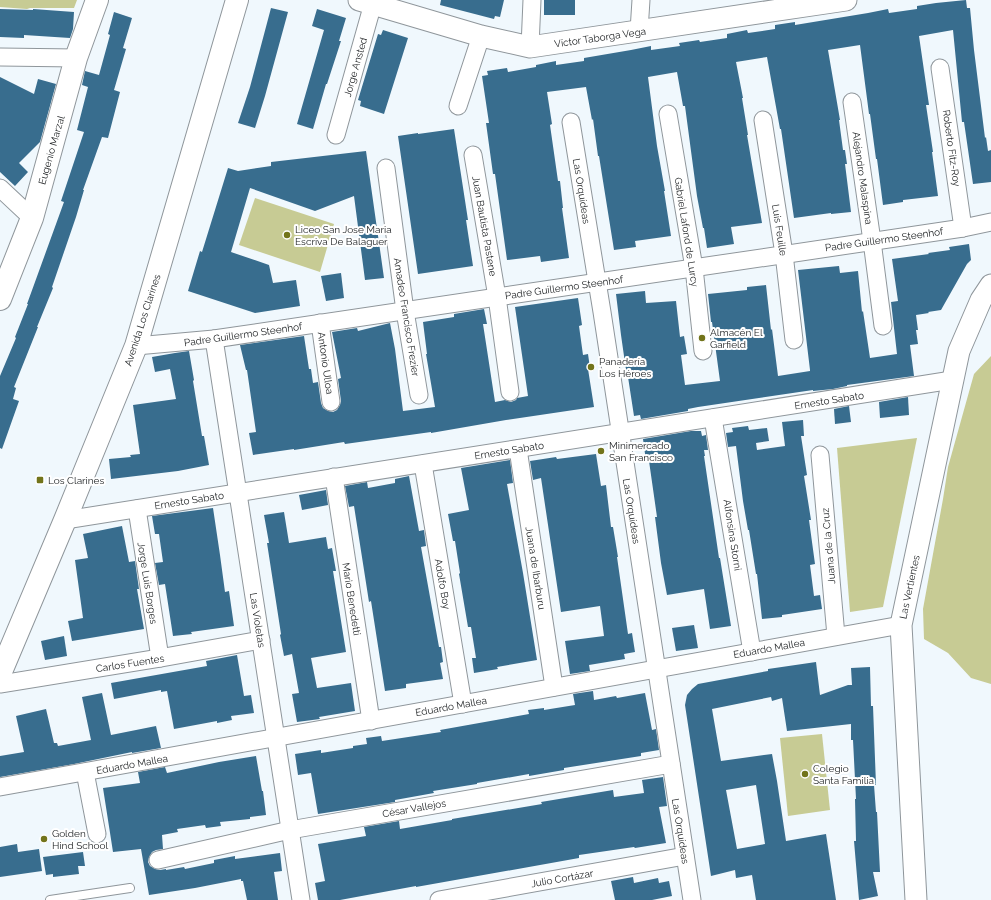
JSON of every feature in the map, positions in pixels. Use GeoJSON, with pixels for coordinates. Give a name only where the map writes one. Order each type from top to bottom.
{"type":"FeatureCollection","features":[{"type":"Feature","properties":{"kind":"main road","name":"Eugenio Marzal"},"geometry":{"type":"LineString","coordinates":[[0,299],[32,218],[76,58],[97,0]]}},
{"type":"Feature","properties":{"kind":"main road","name":"Avenida Los Clarines"},"geometry":{"type":"LineString","coordinates":[[0,674],[136,346],[237,0]]}},
{"type":"Feature","properties":{"kind":"street"},"geometry":{"type":"LineString","coordinates":[[530,47],[532,0]]}},
{"type":"Feature","properties":{"kind":"street"},"geometry":{"type":"LineString","coordinates":[[639,31],[641,0]]}},
{"type":"Feature","properties":{"kind":"street","name":"Víctor Taborga Vega"},"geometry":{"type":"LineString","coordinates":[[369,1],[481,36],[530,47],[639,31],[755,7],[846,0]]}},
{"type":"Feature","properties":{"kind":"street","name":"Jorge Ansted"},"geometry":{"type":"LineString","coordinates":[[336,135],[369,1]]}},
{"type":"Feature","properties":{"kind":"street"},"geometry":{"type":"LineString","coordinates":[[458,106],[481,36]]}},
{"type":"Feature","properties":{"kind":"street"},"geometry":{"type":"LineString","coordinates":[[0,58],[76,58]]}},
{"type":"Feature","properties":{"kind":"street","name":"Roberto Fitz-Roy"},"geometry":{"type":"LineString","coordinates":[[940,68],[963,228]]}},
{"type":"Feature","properties":{"kind":"street","name":"Alejandro Malaspina"},"geometry":{"type":"LineString","coordinates":[[852,102],[883,326]]}},
{"type":"Feature","properties":{"kind":"street","name":"Gabriel Lafond de Lurcy"},"geometry":{"type":"LineString","coordinates":[[668,114],[694,268],[703,351]]}},
{"type":"Feature","properties":{"kind":"street","name":"Luis Feuille"},"geometry":{"type":"LineString","coordinates":[[763,120],[784,254],[794,340]]}},
{"type":"Feature","properties":{"kind":"street","name":"Las Orquídeas"},"geometry":{"type":"LineString","coordinates":[[571,122],[692,900]]}},
{"type":"Feature","properties":{"kind":"street","name":"Juan Bautista Pastene"},"geometry":{"type":"LineString","coordinates":[[473,155],[497,297],[510,392]]}},
{"type":"Feature","properties":{"kind":"street","name":"Amadeo Francisco Frezier"},"geometry":{"type":"LineString","coordinates":[[386,168],[405,311],[419,395]]}},
{"type":"Feature","properties":{"kind":"street"},"geometry":{"type":"LineString","coordinates":[[0,188],[32,218]]}},
{"type":"Feature","properties":{"kind":"street","name":"Padre Guillermo Steenhof"},"geometry":{"type":"LineString","coordinates":[[136,346],[214,339],[963,228],[991,222]]}},
{"type":"Feature","properties":{"kind":"street","name":"Las Vertientes"},"geometry":{"type":"LineString","coordinates":[[916,900],[901,625],[959,351],[981,300],[991,285]]}},
{"type":"Feature","properties":{"kind":"street","name":"Antonio Ulloa"},"geometry":{"type":"LineString","coordinates":[[320,323],[331,402]]}},
{"type":"Feature","properties":{"kind":"street","name":"Las Violetas"},"geometry":{"type":"LineString","coordinates":[[214,339],[302,900]]}},
{"type":"Feature","properties":{"kind":"street","name":"Ernesto Sabato"},"geometry":{"type":"LineString","coordinates":[[65,520],[952,380]]}},
{"type":"Feature","properties":{"kind":"street","name":"Alfonsina Storni"},"geometry":{"type":"LineString","coordinates":[[713,418],[752,652]]}},
{"type":"Feature","properties":{"kind":"street","name":"Juana de Ibarburu"},"geometry":{"type":"LineString","coordinates":[[518,449],[554,687]]}},
{"type":"Feature","properties":{"kind":"street","name":"Juana de la Cruz"},"geometry":{"type":"LineString","coordinates":[[820,455],[836,636]]}},
{"type":"Feature","properties":{"kind":"street","name":"Adolfo Boy"},"geometry":{"type":"LineString","coordinates":[[422,464],[463,704]]}},
{"type":"Feature","properties":{"kind":"street","name":"Mario Benedetti"},"geometry":{"type":"LineString","coordinates":[[334,477],[370,721]]}},
{"type":"Feature","properties":{"kind":"street","name":"Jorge Luis Borges"},"geometry":{"type":"LineString","coordinates":[[137,508],[160,658]]}},
{"type":"Feature","properties":{"kind":"street","name":"Eduardo Mallea"},"geometry":{"type":"LineString","coordinates":[[0,787],[901,625]]}},
{"type":"Feature","properties":{"kind":"street","name":"Carlos Fuentes"},"geometry":{"type":"LineString","coordinates":[[0,684],[261,640]]}},
{"type":"Feature","properties":{"kind":"street","name":"César Vallejos"},"geometry":{"type":"LineString","coordinates":[[158,860],[290,830],[671,764]]}},
{"type":"Feature","properties":{"kind":"street"},"geometry":{"type":"LineString","coordinates":[[85,772],[97,834]]}},
{"type":"Feature","properties":{"kind":"street","name":"Julio Cortázar"},"geometry":{"type":"LineString","coordinates":[[439,900],[685,856]]}},
{"type":"Feature","properties":{"kind":"lane"},"geometry":{"type":"LineString","coordinates":[[50,900],[83,897],[130,888]]}},
{"type":"Feature","properties":{"kind":"green space"},"geometry":{"type":"Polygon","coordinates":[[[0,0],[77,0],[74,8],[27,9],[0,7],[0,0]]]}},
{"type":"Feature","properties":{"kind":"green space","name":"Liceo San Jose Maria Escriva De Balaguer"},"geometry":{"type":"Polygon","coordinates":[[[255,198],[334,224],[320,272],[239,245],[255,198]]]}},
{"type":"Feature","properties":{"kind":"green space"},"geometry":{"type":"Polygon","coordinates":[[[991,356],[991,684],[971,678],[948,653],[924,639],[923,609],[948,467],[974,374],[991,356]]]}},
{"type":"Feature","properties":{"kind":"green space"},"geometry":{"type":"Polygon","coordinates":[[[917,438],[883,607],[850,612],[837,448],[917,438]]]}},
{"type":"Feature","properties":{"kind":"green space","name":"Colegio Santa Familia"},"geometry":{"type":"Polygon","coordinates":[[[822,734],[830,810],[788,816],[780,738],[822,734]]]}},
{"type":"Feature","properties":{"kind":"building"},"geometry":{"type":"Polygon","coordinates":[[[441,0],[504,0],[500,17],[495,16],[494,19],[440,5],[441,0]]]}},
{"type":"Feature","properties":{"kind":"building"},"geometry":{"type":"Polygon","coordinates":[[[544,0],[575,0],[575,15],[544,15],[544,0]]]}},
{"type":"Feature","properties":{"kind":"building"},"geometry":{"type":"Polygon","coordinates":[[[966,0],[967,8],[970,8],[985,138],[986,137],[988,151],[991,150],[991,182],[973,184],[964,122],[962,122],[953,30],[919,36],[929,105],[926,105],[938,196],[903,200],[903,202],[883,205],[860,45],[828,50],[840,120],[843,150],[845,150],[847,164],[845,164],[851,212],[794,218],[781,129],[767,57],[736,62],[762,223],[731,227],[734,244],[707,248],[697,196],[685,106],[683,106],[677,72],[648,77],[671,236],[635,241],[636,247],[614,250],[593,119],[592,120],[586,87],[547,92],[552,124],[550,125],[558,181],[560,181],[569,258],[541,262],[540,256],[507,260],[486,123],[489,123],[482,76],[488,75],[487,71],[507,68],[508,72],[536,67],[536,65],[556,61],[556,65],[584,61],[584,58],[651,46],[651,50],[680,46],[679,43],[727,38],[727,34],[747,30],[748,33],[775,29],[775,25],[795,22],[795,25],[888,9],[889,13],[917,9],[917,6],[966,0]]]}},
{"type":"Feature","properties":{"kind":"building"},"geometry":{"type":"Polygon","coordinates":[[[271,8],[288,12],[255,128],[238,123],[250,87],[271,8]]]}},
{"type":"Feature","properties":{"kind":"building"},"geometry":{"type":"Polygon","coordinates":[[[0,9],[33,9],[74,12],[73,29],[70,38],[24,35],[24,38],[0,37],[0,9]]]}},
{"type":"Feature","properties":{"kind":"building"},"geometry":{"type":"Polygon","coordinates":[[[317,9],[346,18],[339,41],[341,41],[326,84],[313,129],[297,124],[324,30],[312,26],[317,9]]]}},
{"type":"Feature","properties":{"kind":"building"},"geometry":{"type":"Polygon","coordinates":[[[114,12],[132,18],[123,48],[126,49],[114,90],[120,92],[108,138],[102,137],[83,190],[76,217],[52,287],[53,288],[14,387],[16,388],[13,399],[19,401],[2,449],[0,448],[0,376],[16,338],[15,337],[64,202],[61,201],[84,132],[77,130],[88,87],[82,85],[85,71],[99,75],[110,35],[108,34],[114,12]]]}},
{"type":"Feature","properties":{"kind":"building"},"geometry":{"type":"Polygon","coordinates":[[[383,30],[408,38],[384,114],[360,106],[361,101],[358,100],[378,34],[381,35],[383,30]]]}},
{"type":"Feature","properties":{"kind":"building"},"geometry":{"type":"Polygon","coordinates":[[[0,77],[34,94],[38,79],[56,84],[40,142],[19,163],[28,172],[15,186],[0,172],[0,77]]]}},
{"type":"Feature","properties":{"kind":"building"},"geometry":{"type":"Polygon","coordinates":[[[454,129],[468,220],[466,220],[473,266],[418,274],[398,136],[454,129]]]}},
{"type":"Feature","properties":{"kind":"building"},"geometry":{"type":"Polygon","coordinates":[[[366,151],[384,278],[365,280],[354,196],[315,211],[250,188],[231,252],[269,265],[273,283],[296,280],[300,306],[255,313],[188,291],[200,251],[202,252],[228,168],[238,171],[271,166],[271,162],[366,151]]]}},
{"type":"Feature","properties":{"kind":"building"},"geometry":{"type":"Polygon","coordinates":[[[969,244],[971,260],[967,264],[941,310],[916,315],[918,344],[910,345],[914,376],[847,385],[833,389],[813,390],[698,407],[688,409],[688,411],[641,419],[640,415],[634,416],[627,377],[616,294],[645,291],[646,303],[676,301],[680,337],[684,336],[687,354],[681,355],[685,385],[720,381],[708,294],[747,290],[747,287],[766,285],[778,376],[810,371],[798,270],[839,266],[840,273],[858,271],[862,312],[863,311],[870,358],[897,354],[891,302],[898,301],[892,259],[950,250],[949,247],[969,244]]]}},
{"type":"Feature","properties":{"kind":"building"},"geometry":{"type":"Polygon","coordinates":[[[341,273],[344,298],[326,301],[321,276],[341,273]]]}},
{"type":"Feature","properties":{"kind":"building"},"geometry":{"type":"Polygon","coordinates":[[[578,298],[582,325],[579,326],[583,355],[588,354],[590,368],[588,369],[594,407],[431,433],[345,444],[344,442],[253,455],[249,433],[256,432],[247,370],[240,345],[304,336],[309,369],[311,369],[313,383],[318,382],[323,408],[333,412],[337,410],[341,401],[338,379],[341,378],[332,332],[357,328],[358,331],[390,323],[403,411],[435,407],[426,354],[423,322],[454,317],[454,314],[484,309],[487,324],[483,324],[495,402],[505,400],[511,402],[517,398],[528,396],[515,307],[578,298]]]}},
{"type":"Feature","properties":{"kind":"building"},"geometry":{"type":"Polygon","coordinates":[[[189,351],[202,436],[204,436],[209,465],[178,471],[111,479],[109,459],[131,457],[130,455],[140,454],[133,405],[176,399],[170,369],[155,372],[152,357],[189,351]]]}},
{"type":"Feature","properties":{"kind":"building"},"geometry":{"type":"Polygon","coordinates":[[[908,397],[909,415],[880,418],[879,402],[908,397]]]}},
{"type":"Feature","properties":{"kind":"building"},"geometry":{"type":"Polygon","coordinates":[[[849,406],[851,422],[835,424],[834,409],[849,406]]]}},
{"type":"Feature","properties":{"kind":"building"},"geometry":{"type":"Polygon","coordinates":[[[803,420],[804,436],[801,436],[807,475],[804,476],[811,520],[809,520],[815,564],[810,565],[814,596],[820,595],[822,609],[782,615],[782,617],[762,619],[757,574],[743,501],[736,446],[728,447],[726,433],[733,432],[732,428],[748,426],[749,430],[767,428],[769,441],[756,443],[757,450],[785,446],[782,422],[803,420]]]}},
{"type":"Feature","properties":{"kind":"building"},"geometry":{"type":"Polygon","coordinates":[[[691,431],[701,431],[702,436],[706,435],[708,450],[704,450],[704,456],[731,626],[710,629],[704,589],[667,595],[661,563],[655,517],[657,517],[649,461],[646,461],[643,439],[691,431]]]}},
{"type":"Feature","properties":{"kind":"building"},"geometry":{"type":"Polygon","coordinates":[[[596,454],[601,486],[606,485],[611,527],[613,527],[618,557],[628,634],[632,633],[635,652],[624,654],[625,659],[589,665],[590,671],[570,674],[565,641],[604,636],[600,606],[561,612],[541,478],[533,480],[530,461],[556,457],[557,459],[596,454]]]}},
{"type":"Feature","properties":{"kind":"building"},"geometry":{"type":"Polygon","coordinates":[[[510,460],[513,483],[507,484],[537,660],[497,667],[498,669],[474,673],[472,658],[476,658],[471,627],[468,627],[455,541],[453,541],[448,514],[469,510],[461,468],[510,460]]]}},
{"type":"Feature","properties":{"kind":"building"},"geometry":{"type":"Polygon","coordinates":[[[409,476],[419,531],[424,530],[426,546],[421,547],[439,647],[441,647],[443,662],[440,663],[443,679],[406,684],[406,688],[385,691],[354,506],[349,507],[345,486],[367,482],[368,488],[395,483],[395,479],[409,476]]]}},
{"type":"Feature","properties":{"kind":"building"},"geometry":{"type":"Polygon","coordinates":[[[326,490],[328,505],[302,510],[299,495],[326,490]]]}},
{"type":"Feature","properties":{"kind":"building"},"geometry":{"type":"Polygon","coordinates":[[[213,508],[225,592],[229,591],[234,626],[173,636],[165,584],[159,585],[155,563],[163,562],[159,534],[155,534],[152,516],[213,508]]]}},
{"type":"Feature","properties":{"kind":"building"},"geometry":{"type":"Polygon","coordinates":[[[284,512],[289,543],[326,537],[328,549],[332,548],[336,571],[333,571],[346,652],[311,658],[317,688],[351,683],[355,711],[319,717],[320,719],[297,722],[292,694],[299,693],[292,654],[284,656],[264,515],[284,512]]]}},
{"type":"Feature","properties":{"kind":"building"},"geometry":{"type":"Polygon","coordinates":[[[122,526],[129,562],[135,561],[139,589],[137,589],[144,629],[72,641],[68,621],[83,618],[75,560],[88,558],[83,534],[122,526]]]}},
{"type":"Feature","properties":{"kind":"building"},"geometry":{"type":"Polygon","coordinates":[[[694,625],[698,648],[676,651],[672,628],[694,625]]]}},
{"type":"Feature","properties":{"kind":"building"},"geometry":{"type":"Polygon","coordinates":[[[64,636],[67,656],[45,660],[41,641],[64,636]]]}},
{"type":"Feature","properties":{"kind":"building"},"geometry":{"type":"Polygon","coordinates":[[[237,655],[244,696],[251,695],[254,713],[231,716],[232,720],[217,723],[217,721],[174,729],[167,691],[161,692],[161,690],[114,699],[111,683],[207,666],[206,661],[237,655]]]}},
{"type":"Feature","properties":{"kind":"building"},"geometry":{"type":"Polygon","coordinates":[[[816,662],[820,695],[852,685],[851,668],[870,667],[876,785],[874,785],[880,872],[873,872],[878,896],[859,900],[854,841],[856,841],[856,799],[851,724],[787,731],[782,698],[772,701],[771,697],[712,709],[721,761],[772,754],[786,841],[826,834],[836,900],[756,900],[752,875],[736,878],[735,870],[711,876],[685,705],[687,695],[698,684],[768,671],[768,669],[816,662]],[[756,785],[726,790],[737,849],[765,844],[756,785]]]}},
{"type":"Feature","properties":{"kind":"building"},"geometry":{"type":"Polygon","coordinates":[[[593,691],[594,700],[645,693],[652,730],[656,729],[659,750],[641,753],[641,756],[564,768],[564,770],[529,776],[529,774],[477,783],[433,791],[434,793],[395,800],[395,802],[318,814],[311,773],[298,775],[295,754],[321,750],[321,753],[353,748],[353,746],[367,744],[366,738],[381,736],[382,741],[441,732],[440,730],[529,714],[528,710],[544,708],[544,710],[575,705],[573,694],[593,691]]]}},
{"type":"Feature","properties":{"kind":"building"},"geometry":{"type":"Polygon","coordinates":[[[102,693],[111,735],[156,726],[161,748],[132,752],[0,777],[0,756],[24,752],[16,716],[46,709],[54,743],[57,743],[58,746],[91,740],[82,697],[102,693]]]}},
{"type":"Feature","properties":{"kind":"building"},"geometry":{"type":"Polygon","coordinates":[[[256,756],[266,815],[250,817],[250,819],[220,822],[221,826],[206,828],[205,825],[177,829],[178,832],[162,835],[163,849],[152,852],[148,862],[150,866],[160,870],[184,867],[185,869],[214,863],[214,860],[235,856],[235,859],[280,853],[282,871],[274,872],[278,900],[247,900],[243,881],[241,881],[241,879],[149,895],[141,849],[113,852],[103,788],[140,783],[138,772],[165,767],[167,773],[256,756]]]}},
{"type":"Feature","properties":{"kind":"building"},"geometry":{"type":"Polygon","coordinates":[[[663,777],[667,806],[659,807],[666,843],[579,855],[579,858],[340,900],[318,900],[315,883],[325,881],[318,844],[366,836],[364,827],[399,821],[400,829],[613,790],[614,797],[644,793],[642,780],[663,777]]]}},
{"type":"Feature","properties":{"kind":"building"},"geometry":{"type":"Polygon","coordinates":[[[17,844],[18,852],[39,849],[42,871],[0,877],[0,847],[17,844]]]}},
{"type":"Feature","properties":{"kind":"building"},"geometry":{"type":"Polygon","coordinates":[[[83,852],[85,866],[78,866],[79,874],[53,877],[53,874],[46,875],[43,857],[83,852]]]}},
{"type":"Feature","properties":{"kind":"building"},"geometry":{"type":"Polygon","coordinates":[[[633,877],[634,883],[658,878],[659,883],[669,881],[672,896],[652,900],[615,900],[611,881],[633,877]]]}},
{"type":"Feature","properties":{"kind":"place","name":"Liceo San Jose Maria Escriva De Balaguer"},"geometry":{"type":"Point","coordinates":[287,235]}},
{"type":"Feature","properties":{"kind":"place","name":"Almacén El Garfield"},"geometry":{"type":"Point","coordinates":[702,338]}},
{"type":"Feature","properties":{"kind":"place","name":"Panadería Los Héroes"},"geometry":{"type":"Point","coordinates":[591,367]}},
{"type":"Feature","properties":{"kind":"place","name":"Minimercado San Francisco"},"geometry":{"type":"Point","coordinates":[601,451]}},
{"type":"Feature","properties":{"kind":"place","name":"Los Clarines"},"geometry":{"type":"Point","coordinates":[40,480]}},
{"type":"Feature","properties":{"kind":"place","name":"Colegio Santa Familia"},"geometry":{"type":"Point","coordinates":[805,774]}},
{"type":"Feature","properties":{"kind":"place","name":"Golden Hind School"},"geometry":{"type":"Point","coordinates":[44,839]}}]}
